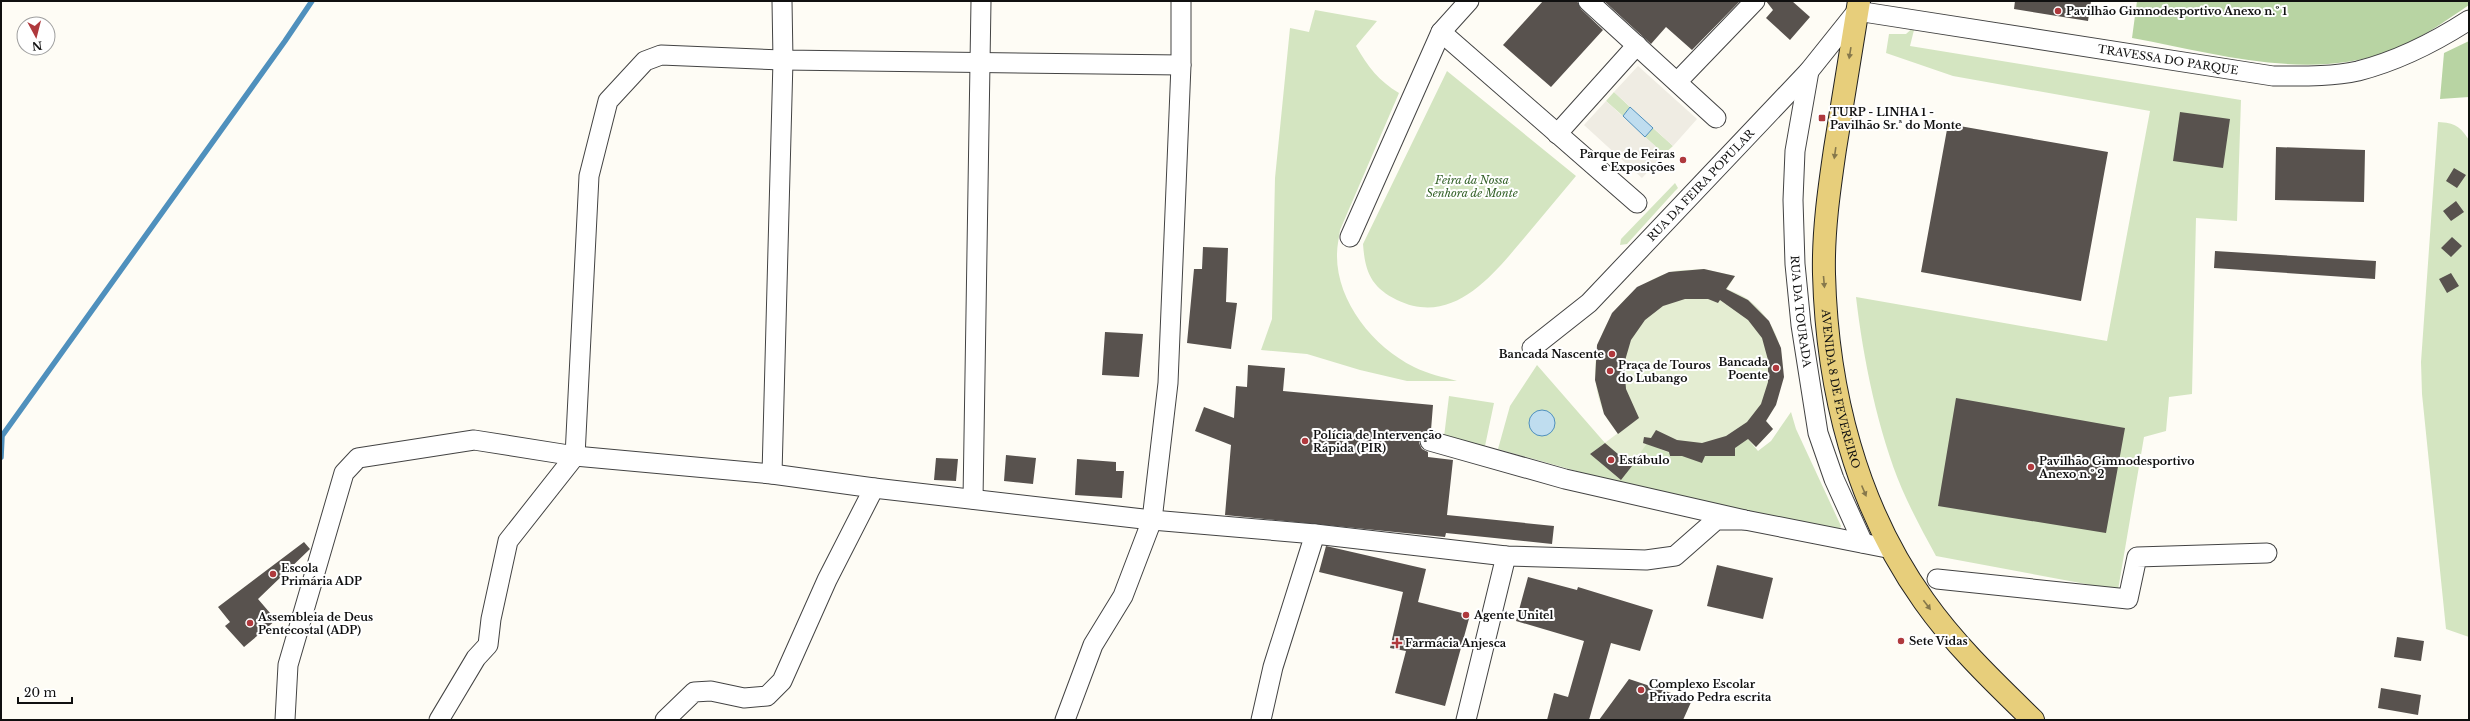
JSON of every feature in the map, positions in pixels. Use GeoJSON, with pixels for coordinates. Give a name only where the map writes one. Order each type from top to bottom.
{"type":"FeatureCollection","features":[{"type":"Feature","properties":{"kind":"main road","name":"AVENIDA 8 DE FEVEREIRO"},"geometry":{"type":"LineString","coordinates":[[1858,6],[1830,185],[1824,274],[1830,355],[1846,437],[1861,484],[1892,549],[1924,601],[1961,648],[2033,720]]}},
{"type":"Feature","properties":{"kind":"street"},"geometry":{"type":"LineString","coordinates":[[772,474],[784,60],[782,1]]}},
{"type":"Feature","properties":{"kind":"street"},"geometry":{"type":"LineString","coordinates":[[973,498],[981,1]]}},
{"type":"Feature","properties":{"kind":"street"},"geometry":{"type":"LineString","coordinates":[[1065,720],[1093,644],[1123,596],[1152,520],[1168,383],[1181,65],[1181,1]]}},
{"type":"Feature","properties":{"kind":"street"},"geometry":{"type":"LineString","coordinates":[[1350,237],[1441,32],[1469,1]]}},
{"type":"Feature","properties":{"kind":"street"},"geometry":{"type":"LineString","coordinates":[[1588,1],[1716,118]]}},
{"type":"Feature","properties":{"kind":"street"},"geometry":{"type":"LineString","coordinates":[[1677,82],[1755,1]]}},
{"type":"Feature","properties":{"kind":"street","name":"TRAVESSA DO PARQUE"},"geometry":{"type":"LineString","coordinates":[[1858,6],[2273,76],[2315,76],[2357,71],[2404,55],[2433,42],[2469,20]]}},
{"type":"Feature","properties":{"kind":"street","name":"RUA DA FEIRA POPULAR"},"geometry":{"type":"LineString","coordinates":[[1532,348],[1589,303],[1809,71],[1858,6]]}},
{"type":"Feature","properties":{"kind":"street"},"geometry":{"type":"LineString","coordinates":[[1441,32],[1637,203]]}},
{"type":"Feature","properties":{"kind":"street"},"geometry":{"type":"LineString","coordinates":[[1557,134],[1637,45]]}},
{"type":"Feature","properties":{"kind":"street"},"geometry":{"type":"LineString","coordinates":[[439,720],[476,658],[488,645],[491,620],[508,541],[575,456],[589,176],[608,101],[645,61],[661,55],[784,60],[1181,65]]}},
{"type":"Feature","properties":{"kind":"street","name":"RUA DA TOURADA"},"geometry":{"type":"LineString","coordinates":[[1809,71],[1795,151],[1793,200],[1795,264],[1800,318],[1818,433],[1834,479],[1863,543]]}},
{"type":"Feature","properties":{"kind":"street"},"geometry":{"type":"LineString","coordinates":[[285,720],[288,665],[344,473],[358,458],[474,440],[575,456],[772,474],[874,488],[973,498],[1152,520],[1314,534],[1506,556],[1646,560],[1675,556],[1716,520],[1744,520]]}},
{"type":"Feature","properties":{"kind":"street"},"geometry":{"type":"LineString","coordinates":[[1430,441],[1565,479],[1744,520],[1892,549]]}},
{"type":"Feature","properties":{"kind":"street"},"geometry":{"type":"LineString","coordinates":[[665,720],[694,692],[711,691],[744,698],[767,696],[782,681],[827,580],[874,488]]}},
{"type":"Feature","properties":{"kind":"street"},"geometry":{"type":"LineString","coordinates":[[1261,720],[1273,667],[1314,534]]}},
{"type":"Feature","properties":{"kind":"street"},"geometry":{"type":"LineString","coordinates":[[1937,579],[2128,599],[2137,557],[2267,553]]}},
{"type":"Feature","properties":{"kind":"street"},"geometry":{"type":"LineString","coordinates":[[1466,720],[1506,556]]}},
{"type":"Feature","properties":{"kind":"green space"},"geometry":{"type":"Polygon","coordinates":[[[2137,1],[2469,1],[2469,5],[2440,25],[2409,43],[2387,52],[2356,60],[2325,64],[2292,64],[2260,62],[2227,57],[2132,38],[2137,1]]]}},
{"type":"Feature","properties":{"kind":"green space"},"geometry":{"type":"Polygon","coordinates":[[[1315,10],[1377,21],[1356,46],[1374,73],[1399,93],[1340,230],[1337,254],[1338,272],[1343,289],[1350,305],[1360,321],[1371,335],[1385,348],[1414,367],[1457,381],[1407,381],[1360,370],[1307,354],[1261,350],[1272,319],[1275,178],[1290,28],[1309,32],[1315,10]]]}},
{"type":"Feature","properties":{"kind":"green space"},"geometry":{"type":"Polygon","coordinates":[[[1915,26],[1910,46],[2241,100],[2237,221],[2196,218],[2192,394],[2169,397],[2166,431],[2144,437],[2118,590],[1936,556],[1914,515],[1893,467],[1867,370],[1856,297],[2107,341],[2150,111],[1953,76],[1886,53],[1889,34],[1906,34],[1915,26]]]}},
{"type":"Feature","properties":{"kind":"green space"},"geometry":{"type":"Polygon","coordinates":[[[2469,41],[2469,97],[2440,99],[2444,53],[2469,41]]]}},
{"type":"Feature","properties":{"kind":"green space","name":"Feira da Nossa Senhora de Monte"},"geometry":{"type":"Polygon","coordinates":[[[1447,71],[1576,176],[1513,252],[1485,281],[1470,293],[1454,302],[1436,307],[1417,307],[1397,300],[1381,290],[1375,284],[1368,271],[1363,244],[1447,71]]]}},
{"type":"Feature","properties":{"kind":"green space"},"geometry":{"type":"Polygon","coordinates":[[[1614,92],[1630,107],[1623,116],[1606,101],[1614,92]]]}},
{"type":"Feature","properties":{"kind":"green space"},"geometry":{"type":"Polygon","coordinates":[[[2438,122],[2453,124],[2460,128],[2469,140],[2469,637],[2446,629],[2422,394],[2421,362],[2438,122]]]}},
{"type":"Feature","properties":{"kind":"green space"},"geometry":{"type":"Polygon","coordinates":[[[1653,128],[1673,146],[1664,154],[1645,137],[1653,128]]]}},
{"type":"Feature","properties":{"kind":"green space"},"geometry":{"type":"Polygon","coordinates":[[[1675,183],[1678,188],[1627,244],[1620,245],[1621,239],[1675,183]]]}},
{"type":"Feature","properties":{"kind":"green space"},"geometry":{"type":"Polygon","coordinates":[[[1704,269],[1735,276],[1727,289],[1749,300],[1762,312],[1772,326],[1782,357],[1780,390],[1766,421],[1773,429],[1756,447],[1748,439],[1725,451],[1699,457],[1672,454],[1648,442],[1621,480],[1590,454],[1618,433],[1605,416],[1597,391],[1595,369],[1598,348],[1604,329],[1615,311],[1630,295],[1647,282],[1672,272],[1704,269]]]}},
{"type":"Feature","properties":{"kind":"green space"},"geometry":{"type":"Polygon","coordinates":[[[1537,365],[1605,443],[1591,454],[1648,442],[1748,439],[1758,451],[1771,441],[1791,412],[1796,429],[1841,526],[1840,529],[1836,531],[1633,487],[1498,449],[1510,406],[1537,365]]]}},
{"type":"Feature","properties":{"kind":"green space"},"geometry":{"type":"Polygon","coordinates":[[[1449,396],[1494,403],[1485,446],[1444,437],[1449,396]]]}},
{"type":"Feature","properties":{"kind":"shaded area"},"geometry":{"type":"Polygon","coordinates":[[[1638,66],[1697,119],[1673,146],[1614,92],[1638,66]]]}},
{"type":"Feature","properties":{"kind":"shaded area"},"geometry":{"type":"Polygon","coordinates":[[[1606,101],[1664,154],[1642,178],[1584,125],[1606,101]]]}},
{"type":"Feature","properties":{"kind":"water"},"geometry":{"type":"Polygon","coordinates":[[[1630,107],[1653,128],[1645,137],[1623,116],[1630,107]]]}},
{"type":"Feature","properties":{"kind":"water"},"geometry":{"type":"Polygon","coordinates":[[[1542,410],[1551,414],[1555,423],[1551,432],[1542,436],[1533,432],[1529,423],[1533,414],[1542,410]]]}},
{"type":"Feature","properties":{"kind":"building"},"geometry":{"type":"Polygon","coordinates":[[[1543,1],[1577,1],[1581,9],[1603,30],[1551,87],[1503,45],[1543,1]]]}},
{"type":"Feature","properties":{"kind":"building"},"geometry":{"type":"Polygon","coordinates":[[[1604,1],[1740,1],[1692,50],[1666,27],[1651,44],[1604,1]]]}},
{"type":"Feature","properties":{"kind":"building"},"geometry":{"type":"Polygon","coordinates":[[[1766,1],[1792,1],[1810,17],[1790,40],[1766,18],[1773,10],[1766,1]]]}},
{"type":"Feature","properties":{"kind":"building","name":"Pavilhão Gimnodesportivo Anexo n.º 1"},"geometry":{"type":"Polygon","coordinates":[[[2015,1],[2091,1],[2088,21],[2014,9],[2015,1]]]}},
{"type":"Feature","properties":{"kind":"building"},"geometry":{"type":"Polygon","coordinates":[[[2180,112],[2230,119],[2223,168],[2173,161],[2180,112]]]}},
{"type":"Feature","properties":{"kind":"building"},"geometry":{"type":"Polygon","coordinates":[[[1948,124],[2108,152],[2081,301],[1921,272],[1948,124]]]}},
{"type":"Feature","properties":{"kind":"building"},"geometry":{"type":"Polygon","coordinates":[[[2276,147],[2365,150],[2364,202],[2275,200],[2276,147]]]}},
{"type":"Feature","properties":{"kind":"building"},"geometry":{"type":"Polygon","coordinates":[[[2454,168],[2466,175],[2457,188],[2446,181],[2454,168]]]}},
{"type":"Feature","properties":{"kind":"building"},"geometry":{"type":"Polygon","coordinates":[[[2456,201],[2464,212],[2451,221],[2443,211],[2456,201]]]}},
{"type":"Feature","properties":{"kind":"building"},"geometry":{"type":"Polygon","coordinates":[[[2452,237],[2462,246],[2451,257],[2441,248],[2452,237]]]}},
{"type":"Feature","properties":{"kind":"building"},"geometry":{"type":"Polygon","coordinates":[[[1203,247],[1228,248],[1226,302],[1237,303],[1231,349],[1187,343],[1194,269],[1202,269],[1203,247]]]}},
{"type":"Feature","properties":{"kind":"building"},"geometry":{"type":"Polygon","coordinates":[[[2215,251],[2376,261],[2375,279],[2214,268],[2215,251]]]}},
{"type":"Feature","properties":{"kind":"building","name":"Praça de Touros do Lubango"},"geometry":{"type":"Polygon","coordinates":[[[1704,269],[1735,276],[1726,289],[1748,300],[1769,321],[1781,348],[1784,377],[1776,405],[1766,421],[1773,429],[1756,447],[1748,439],[1735,448],[1735,456],[1705,456],[1702,463],[1682,456],[1670,456],[1669,452],[1643,443],[1644,437],[1651,438],[1656,430],[1677,440],[1702,443],[1726,436],[1747,422],[1761,404],[1768,382],[1768,360],[1762,338],[1748,320],[1720,300],[1718,303],[1708,299],[1685,299],[1663,306],[1645,320],[1631,340],[1624,364],[1626,389],[1639,418],[1618,434],[1604,414],[1595,380],[1597,345],[1612,313],[1637,287],[1669,272],[1704,269]]]}},
{"type":"Feature","properties":{"kind":"building"},"geometry":{"type":"Polygon","coordinates":[[[2451,273],[2459,286],[2447,293],[2439,279],[2451,273]]]}},
{"type":"Feature","properties":{"kind":"building"},"geometry":{"type":"Polygon","coordinates":[[[1105,332],[1143,334],[1139,377],[1102,375],[1105,332]]]}},
{"type":"Feature","properties":{"kind":"building"},"geometry":{"type":"Polygon","coordinates":[[[1248,365],[1285,368],[1283,391],[1433,405],[1431,430],[1422,433],[1419,443],[1422,449],[1428,452],[1428,457],[1453,460],[1447,515],[1554,526],[1552,544],[1446,533],[1445,537],[1225,515],[1231,445],[1195,431],[1204,407],[1234,418],[1236,386],[1247,387],[1248,365]]]}},
{"type":"Feature","properties":{"kind":"building","name":"Pavilhão Gimnodesportivo Anexo n.º 2"},"geometry":{"type":"Polygon","coordinates":[[[1956,398],[2125,428],[2106,533],[1938,506],[1956,398]]]}},
{"type":"Feature","properties":{"kind":"building","name":"Estábulo"},"geometry":{"type":"Polygon","coordinates":[[[1605,443],[1632,466],[1621,480],[1590,454],[1605,443]]]}},
{"type":"Feature","properties":{"kind":"building"},"geometry":{"type":"Polygon","coordinates":[[[1006,455],[1036,458],[1033,484],[1004,481],[1006,455]]]}},
{"type":"Feature","properties":{"kind":"building"},"geometry":{"type":"Polygon","coordinates":[[[936,458],[958,459],[956,481],[934,480],[936,458]]]}},
{"type":"Feature","properties":{"kind":"building"},"geometry":{"type":"Polygon","coordinates":[[[1077,459],[1116,462],[1116,471],[1124,471],[1122,498],[1075,495],[1077,459]]]}},
{"type":"Feature","properties":{"kind":"building"},"geometry":{"type":"Polygon","coordinates":[[[304,542],[310,549],[258,599],[276,620],[244,647],[225,626],[230,622],[218,607],[304,542]]]}},
{"type":"Feature","properties":{"kind":"building"},"geometry":{"type":"Polygon","coordinates":[[[1326,546],[1426,569],[1418,602],[1470,615],[1445,706],[1395,693],[1406,651],[1390,648],[1403,592],[1319,572],[1326,546]]]}},
{"type":"Feature","properties":{"kind":"building"},"geometry":{"type":"Polygon","coordinates":[[[1717,565],[1773,578],[1763,619],[1707,606],[1717,565]]]}},
{"type":"Feature","properties":{"kind":"building"},"geometry":{"type":"Polygon","coordinates":[[[1528,577],[1577,590],[1578,587],[1653,610],[1640,651],[1611,643],[1589,720],[1547,720],[1554,693],[1568,697],[1584,641],[1516,621],[1528,577]]]}},
{"type":"Feature","properties":{"kind":"building"},"geometry":{"type":"Polygon","coordinates":[[[2397,637],[2424,641],[2421,661],[2394,657],[2397,637]]]}},
{"type":"Feature","properties":{"kind":"building","name":"Complexo Escolar Privado Pedra escrita"},"geometry":{"type":"Polygon","coordinates":[[[1629,679],[1692,700],[1683,720],[1599,720],[1629,679]]]}},
{"type":"Feature","properties":{"kind":"building"},"geometry":{"type":"Polygon","coordinates":[[[2381,688],[2421,695],[2418,715],[2378,708],[2381,688]]]}},
{"type":"Feature","properties":{"kind":"waterway"},"geometry":{"type":"LineString","coordinates":[[1,457],[2,436],[285,41],[312,1]]}},
{"type":"Feature","properties":{"kind":"place","name":"Pavilhão Gimnodesportivo Anexo n.º 1"},"geometry":{"type":"Point","coordinates":[2058,11]}},
{"type":"Feature","properties":{"kind":"place","name":"TURP - LINHA 1 - Pavilhão Sr.ª do Monte"},"geometry":{"type":"Point","coordinates":[1822,118]}},
{"type":"Feature","properties":{"kind":"place","name":"Parque de Feiras e Exposições"},"geometry":{"type":"Point","coordinates":[1683,160]}},
{"type":"Feature","properties":{"kind":"place","name":"Bancada Nascente"},"geometry":{"type":"Point","coordinates":[1612,354]}},
{"type":"Feature","properties":{"kind":"place","name":"Bancada Poente"},"geometry":{"type":"Point","coordinates":[1776,368]}},
{"type":"Feature","properties":{"kind":"place","name":"Praça de Touros do Lubango"},"geometry":{"type":"Point","coordinates":[1610,371]}},
{"type":"Feature","properties":{"kind":"place","name":"Polícia de Intervenção Rápida (PIR)"},"geometry":{"type":"Point","coordinates":[1305,441]}},
{"type":"Feature","properties":{"kind":"place","name":"Estábulo"},"geometry":{"type":"Point","coordinates":[1611,460]}},
{"type":"Feature","properties":{"kind":"place","name":"Pavilhão Gimnodesportivo Anexo n.º 2"},"geometry":{"type":"Point","coordinates":[2031,467]}},
{"type":"Feature","properties":{"kind":"place","name":"Escola Primária ADP"},"geometry":{"type":"Point","coordinates":[273,574]}},
{"type":"Feature","properties":{"kind":"place","name":"Agente Unitel"},"geometry":{"type":"Point","coordinates":[1466,615]}},
{"type":"Feature","properties":{"kind":"place","name":"Assembleia de Deus Pentecostal (ADP)"},"geometry":{"type":"Point","coordinates":[250,623]}},
{"type":"Feature","properties":{"kind":"place","name":"Sete Vidas"},"geometry":{"type":"Point","coordinates":[1901,641]}},
{"type":"Feature","properties":{"kind":"place","name":"Farmácia Anjesca"},"geometry":{"type":"Point","coordinates":[1397,643]}},
{"type":"Feature","properties":{"kind":"place","name":"Complexo Escolar Privado Pedra escrita"},"geometry":{"type":"Point","coordinates":[1641,690]}}]}
